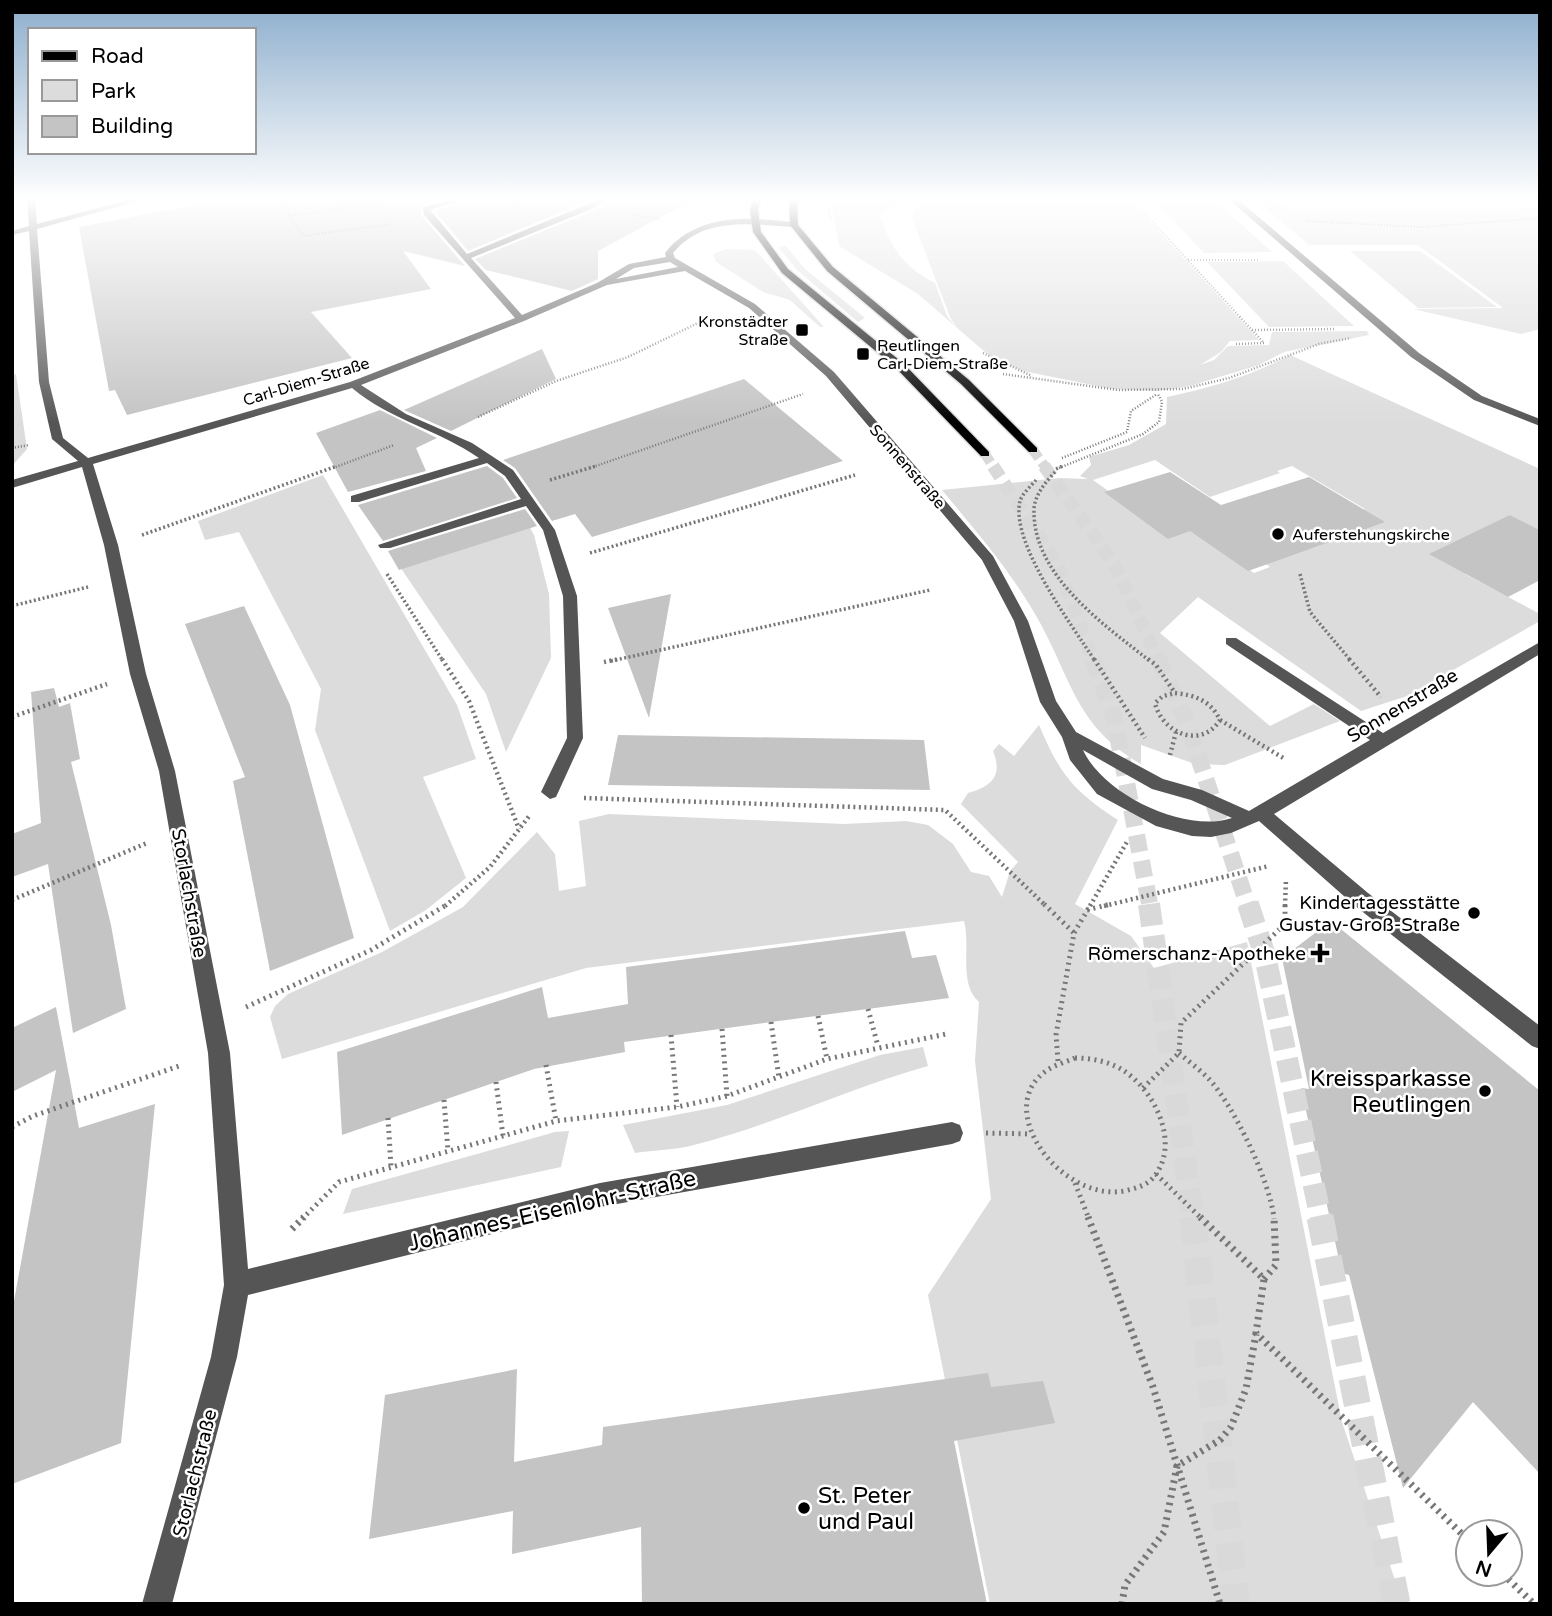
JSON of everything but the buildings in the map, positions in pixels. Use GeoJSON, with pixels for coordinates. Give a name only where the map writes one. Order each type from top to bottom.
{"type":"FeatureCollection","features":[{"type":"Feature","properties":{"kind":"main road"},"geometry":{"type":"LineString","coordinates":[[787,272],[900,366],[985,454]]}},
{"type":"Feature","properties":{"kind":"main road"},"geometry":{"type":"LineString","coordinates":[[834,272],[965,382],[1033,450]]}},
{"type":"Feature","properties":{"kind":"street"},"geometry":{"type":"LineString","coordinates":[[35,272],[44,382],[58,439],[86,462]]}},
{"type":"Feature","properties":{"kind":"street"},"geometry":{"type":"LineString","coordinates":[[477,272],[521,319]]}},
{"type":"Feature","properties":{"kind":"street","name":"Carl-Diem-Straße"},"geometry":{"type":"LineString","coordinates":[[12,484],[354,384],[521,319],[600,285],[621,272]]}},
{"type":"Feature","properties":{"kind":"street","name":"Carl-Diem-Straße"},"geometry":{"type":"LineString","coordinates":[[600,285],[663,272]]}},
{"type":"Feature","properties":{"kind":"street","name":"Sonnenstraße"},"geometry":{"type":"LineString","coordinates":[[693,272],[752,306],[830,374],[988,559],[1021,621],[1048,702],[1070,737],[1076,755],[1103,789],[1162,821],[1192,829],[1211,830],[1255,816],[1540,647]]}},
{"type":"Feature","properties":{"kind":"street"},"geometry":{"type":"LineString","coordinates":[[1317,272],[1390,335],[1478,398],[1540,423]]}},
{"type":"Feature","properties":{"kind":"street"},"geometry":{"type":"LineString","coordinates":[[354,384],[372,399],[402,416],[468,445],[509,473],[549,530],[570,596],[575,738],[550,792]]}},
{"type":"Feature","properties":{"kind":"street"},"geometry":{"type":"LineString","coordinates":[[355,499],[488,459]]}},
{"type":"Feature","properties":{"kind":"street","name":"Storlachstraße"},"geometry":{"type":"LineString","coordinates":[[86,462],[119,579],[138,674],[167,771],[179,829],[219,1053],[237,1285],[224,1357],[157,1604]]}},
{"type":"Feature","properties":{"kind":"street"},"geometry":{"type":"LineString","coordinates":[[385,545],[528,501]]}},
{"type":"Feature","properties":{"kind":"street"},"geometry":{"type":"LineString","coordinates":[[1231,641],[1383,741]]}},
{"type":"Feature","properties":{"kind":"street","name":"Sonnenstraße"},"geometry":{"type":"LineString","coordinates":[[1070,737],[1158,784],[1255,816]]}},
{"type":"Feature","properties":{"kind":"street"},"geometry":{"type":"LineString","coordinates":[[1255,816],[1540,1039]]}},
{"type":"Feature","properties":{"kind":"street","name":"Johannes-Eisenlohr-Straße"},"geometry":{"type":"LineString","coordinates":[[237,1285],[600,1195],[952,1133]]}},
{"type":"Feature","properties":{"kind":"path"},"geometry":{"type":"LineString","coordinates":[[1199,272],[1264,343],[1236,344]]}},
{"type":"Feature","properties":{"kind":"path"},"geometry":{"type":"LineString","coordinates":[[1252,330],[1345,329]]}},
{"type":"Feature","properties":{"kind":"path"},"geometry":{"type":"LineString","coordinates":[[981,352],[1039,379],[1112,392],[1158,394],[1228,379],[1286,353],[1344,339],[1390,335]]}},
{"type":"Feature","properties":{"kind":"path"},"geometry":{"type":"LineString","coordinates":[[519,488],[606,465],[716,422],[803,394]]}},
{"type":"Feature","properties":{"kind":"path"},"geometry":{"type":"LineString","coordinates":[[1064,457],[1127,432],[1131,411],[1158,394]]}},
{"type":"Feature","properties":{"kind":"path"},"geometry":{"type":"LineString","coordinates":[[1146,740],[1042,579],[1019,523],[1020,499],[1031,483],[1057,468],[1143,434],[1159,422],[1162,402],[1158,394]]}},
{"type":"Feature","properties":{"kind":"path"},"geometry":{"type":"LineString","coordinates":[[1057,468],[1040,490],[1034,508],[1044,558],[1058,579],[1105,626],[1156,665],[1175,693]]}},
{"type":"Feature","properties":{"kind":"path"},"geometry":{"type":"LineString","coordinates":[[327,470],[333,481]]}},
{"type":"Feature","properties":{"kind":"path"},"geometry":{"type":"LineString","coordinates":[[559,562],[855,475]]}},
{"type":"Feature","properties":{"kind":"path"},"geometry":{"type":"LineString","coordinates":[[386,573],[470,701],[519,829]]}},
{"type":"Feature","properties":{"kind":"path"},"geometry":{"type":"LineString","coordinates":[[1300,574],[1310,612],[1408,726]]}},
{"type":"Feature","properties":{"kind":"path"},"geometry":{"type":"LineString","coordinates":[[12,606],[119,579]]}},
{"type":"Feature","properties":{"kind":"path"},"geometry":{"type":"LineString","coordinates":[[572,668],[930,590]]}},
{"type":"Feature","properties":{"kind":"path"},"geometry":{"type":"LineString","coordinates":[[12,716],[138,674]]}},
{"type":"Feature","properties":{"kind":"path"},"geometry":{"type":"LineString","coordinates":[[1220,720],[1216,729],[1207,736],[1176,732],[1163,723],[1156,713],[1155,703],[1163,696],[1175,693],[1205,700],[1215,709],[1220,720],[1236,727],[1284,759]]}},
{"type":"Feature","properties":{"kind":"path"},"geometry":{"type":"LineString","coordinates":[[1161,754],[1168,761],[1176,732]]}},
{"type":"Feature","properties":{"kind":"path"},"geometry":{"type":"LineString","coordinates":[[214,1021],[374,948],[428,918],[483,874],[550,792],[599,801],[945,810],[1074,933]]}},
{"type":"Feature","properties":{"kind":"path"},"geometry":{"type":"LineString","coordinates":[[12,900],[179,829]]}},
{"type":"Feature","properties":{"kind":"path"},"geometry":{"type":"LineString","coordinates":[[1058,1061],[1056,1035],[1074,933],[1134,830]]}},
{"type":"Feature","properties":{"kind":"path"},"geometry":{"type":"LineString","coordinates":[[1087,910],[1276,865]]}},
{"type":"Feature","properties":{"kind":"path"},"geometry":{"type":"LineString","coordinates":[[1143,1088],[1179,1053],[1181,1023],[1285,924],[1286,875]]}},
{"type":"Feature","properties":{"kind":"path"},"geometry":{"type":"LineString","coordinates":[[868,1009],[878,1046]]}},
{"type":"Feature","properties":{"kind":"path"},"geometry":{"type":"LineString","coordinates":[[818,1016],[827,1059]]}},
{"type":"Feature","properties":{"kind":"path"},"geometry":{"type":"LineString","coordinates":[[771,1022],[779,1078]]}},
{"type":"Feature","properties":{"kind":"path"},"geometry":{"type":"LineString","coordinates":[[722,1029],[727,1096]]}},
{"type":"Feature","properties":{"kind":"path"},"geometry":{"type":"LineString","coordinates":[[283,1238],[339,1182],[556,1121],[677,1107],[727,1096],[827,1059],[878,1046],[946,1034]]}},
{"type":"Feature","properties":{"kind":"path"},"geometry":{"type":"LineString","coordinates":[[671,1035],[677,1107]]}},
{"type":"Feature","properties":{"kind":"path"},"geometry":{"type":"LineString","coordinates":[[12,1127],[33,1116],[219,1053]]}},
{"type":"Feature","properties":{"kind":"path"},"geometry":{"type":"LineString","coordinates":[[1122,1604],[1125,1585],[1164,1532],[1177,1466],[1196,1451],[1223,1440],[1239,1411],[1256,1333],[1264,1279],[1276,1265],[1274,1214],[1258,1164],[1235,1119],[1209,1079],[1179,1053]]}},
{"type":"Feature","properties":{"kind":"path"},"geometry":{"type":"LineString","coordinates":[[1075,1058],[1102,1061],[1128,1073],[1143,1088],[1158,1108],[1165,1131],[1165,1153],[1156,1174],[1141,1187],[1121,1193],[1098,1192],[1075,1183],[1056,1170],[1041,1154],[1031,1134],[1026,1110],[1030,1089],[1041,1072],[1058,1061],[1075,1058]]}},
{"type":"Feature","properties":{"kind":"path"},"geometry":{"type":"LineString","coordinates":[[546,1065],[556,1121]]}},
{"type":"Feature","properties":{"kind":"path"},"geometry":{"type":"LineString","coordinates":[[496,1082],[503,1136]]}},
{"type":"Feature","properties":{"kind":"path"},"geometry":{"type":"LineString","coordinates":[[443,1100],[448,1151]]}},
{"type":"Feature","properties":{"kind":"path"},"geometry":{"type":"LineString","coordinates":[[388,1118],[391,1167]]}},
{"type":"Feature","properties":{"kind":"path"},"geometry":{"type":"LineString","coordinates":[[952,1133],[1031,1134]]}},
{"type":"Feature","properties":{"kind":"path"},"geometry":{"type":"LineString","coordinates":[[1156,1174],[1264,1279]]}},
{"type":"Feature","properties":{"kind":"path"},"geometry":{"type":"LineString","coordinates":[[1075,1183],[1153,1387],[1220,1604]]}},
{"type":"Feature","properties":{"kind":"path"},"geometry":{"type":"LineString","coordinates":[[1256,1333],[1454,1526]]}},
{"type":"Feature","properties":{"kind":"path"},"geometry":{"type":"LineString","coordinates":[[1517,1588],[1534,1604]]}},
{"type":"Feature","properties":{"kind":"green space"},"geometry":{"type":"Polygon","coordinates":[[[732,272],[775,272],[824,327],[820,327],[790,300],[763,292],[732,272]]]}},
{"type":"Feature","properties":{"kind":"green space"},"geometry":{"type":"Polygon","coordinates":[[[800,272],[809,272],[865,318],[858,322],[800,272]]]}},
{"type":"Feature","properties":{"kind":"green space"},"geometry":{"type":"Polygon","coordinates":[[[882,272],[917,272],[935,283],[947,316],[956,327],[918,294],[882,272]]]}},
{"type":"Feature","properties":{"kind":"green space"},"geometry":{"type":"Polygon","coordinates":[[[933,272],[1197,272],[1259,340],[1230,341],[1221,352],[1200,365],[1214,360],[1228,346],[1269,345],[1272,332],[1367,331],[1369,335],[1284,352],[1259,365],[1190,386],[1157,391],[1112,389],[1023,371],[992,358],[957,327],[950,317],[933,272]]]}},
{"type":"Feature","properties":{"kind":"green space"},"geometry":{"type":"Polygon","coordinates":[[[1217,272],[1295,272],[1354,326],[1269,327],[1217,272]]]}},
{"type":"Feature","properties":{"kind":"green space"},"geometry":{"type":"Polygon","coordinates":[[[1376,272],[1449,272],[1497,307],[1418,308],[1376,272]]]}},
{"type":"Feature","properties":{"kind":"green space"},"geometry":{"type":"Polygon","coordinates":[[[1455,272],[1540,272],[1540,329],[1521,334],[1413,309],[1503,308],[1455,272]]]}},
{"type":"Feature","properties":{"kind":"green space"},"geometry":{"type":"Polygon","coordinates":[[[1290,355],[1540,469],[1540,530],[1510,515],[1525,543],[1465,574],[1540,614],[1540,621],[1407,696],[1361,711],[1198,597],[1160,633],[1270,726],[1314,704],[1340,721],[1225,765],[1195,764],[1141,745],[1141,764],[1101,733],[1088,716],[1076,698],[1025,597],[942,490],[1059,478],[1088,479],[1080,476],[1091,465],[1089,457],[1129,445],[1166,424],[1167,397],[1230,380],[1290,355]],[[1155,460],[1093,480],[1153,523],[1181,514],[1254,573],[1270,567],[1248,551],[1365,509],[1292,466],[1277,471],[1280,473],[1210,497],[1155,460]]]}},
{"type":"Feature","properties":{"kind":"green space"},"geometry":{"type":"Polygon","coordinates":[[[16,374],[27,449],[12,466],[12,375],[16,374]]]}},
{"type":"Feature","properties":{"kind":"green space"},"geometry":{"type":"Polygon","coordinates":[[[323,475],[457,705],[476,759],[423,777],[466,878],[426,910],[390,931],[315,730],[321,689],[239,532],[205,540],[198,521],[323,475]]]}},
{"type":"Feature","properties":{"kind":"green space"},"geometry":{"type":"Polygon","coordinates":[[[525,518],[534,535],[549,594],[551,658],[506,752],[486,694],[394,558],[525,518]]]}},
{"type":"Feature","properties":{"kind":"green space"},"geometry":{"type":"Polygon","coordinates":[[[1039,725],[1069,780],[1118,820],[1075,904],[1131,936],[1154,968],[1247,942],[1342,1422],[1403,1604],[990,1604],[928,1295],[991,1199],[975,1061],[979,1002],[969,985],[967,975],[964,921],[586,968],[282,1059],[270,1017],[275,1006],[288,994],[382,952],[463,907],[537,832],[555,854],[559,891],[586,886],[579,821],[609,814],[844,824],[906,821],[928,825],[953,844],[971,872],[989,876],[1002,897],[1010,871],[1018,862],[961,804],[968,793],[993,779],[997,767],[993,751],[999,744],[1014,756],[1039,725]]]}},
{"type":"Feature","properties":{"kind":"green space"},"geometry":{"type":"Polygon","coordinates":[[[923,1047],[928,1066],[694,1145],[635,1153],[623,1125],[727,1105],[880,1055],[923,1047]]]}},
{"type":"Feature","properties":{"kind":"green space"},"geometry":{"type":"Polygon","coordinates":[[[569,1131],[561,1167],[343,1214],[352,1189],[555,1132],[569,1131]]]}},
{"type":"Feature","properties":{"kind":"tunnel"},"geometry":{"type":"LineString","coordinates":[[1033,450],[1046,468]]}},
{"type":"Feature","properties":{"kind":"tunnel"},"geometry":{"type":"LineString","coordinates":[[985,454],[994,468]]}},
{"type":"Feature","properties":{"kind":"tunnel"},"geometry":{"type":"LineString","coordinates":[[993,466],[1058,565],[1093,661]]}},
{"type":"Feature","properties":{"kind":"tunnel"},"geometry":{"type":"LineString","coordinates":[[1044,466],[1114,564],[1159,661]]}},
{"type":"Feature","properties":{"kind":"tunnel"},"geometry":{"type":"LineString","coordinates":[[1093,659],[1114,717],[1150,906]]}},
{"type":"Feature","properties":{"kind":"tunnel"},"geometry":{"type":"LineString","coordinates":[[1158,659],[1186,720],[1248,906]]}},
{"type":"Feature","properties":{"kind":"tunnel"},"geometry":{"type":"LineString","coordinates":[[1149,904],[1193,1219]]}},
{"type":"Feature","properties":{"kind":"tunnel"},"geometry":{"type":"LineString","coordinates":[[1248,904],[1265,956],[1321,1219]]}},
{"type":"Feature","properties":{"kind":"tunnel"},"geometry":{"type":"LineString","coordinates":[[1193,1217],[1236,1604]]}},
{"type":"Feature","properties":{"kind":"tunnel"},"geometry":{"type":"LineString","coordinates":[[1320,1217],[1397,1604]]}},
{"type":"Feature","properties":{"kind":"place","name":"Kronstädter Straße"},"geometry":{"type":"Point","coordinates":[802,330]}},
{"type":"Feature","properties":{"kind":"place","name":"Reutlingen Carl-Diem-Straße"},"geometry":{"type":"Point","coordinates":[863,354]}},
{"type":"Feature","properties":{"kind":"place","name":"Auferstehungskirche"},"geometry":{"type":"Point","coordinates":[1278,534]}},
{"type":"Feature","properties":{"kind":"place","name":"Kindertagesstätte Gustav-Groß-Straße"},"geometry":{"type":"Point","coordinates":[1474,913]}},
{"type":"Feature","properties":{"kind":"place","name":"Römerschanz-Apotheke"},"geometry":{"type":"Point","coordinates":[1320,953]}},
{"type":"Feature","properties":{"kind":"place","name":"Kreissparkasse Reutlingen"},"geometry":{"type":"Point","coordinates":[1485,1091]}},
{"type":"Feature","properties":{"kind":"place","name":"St. Peter und Paul"},"geometry":{"type":"Point","coordinates":[804,1508]}}]}
